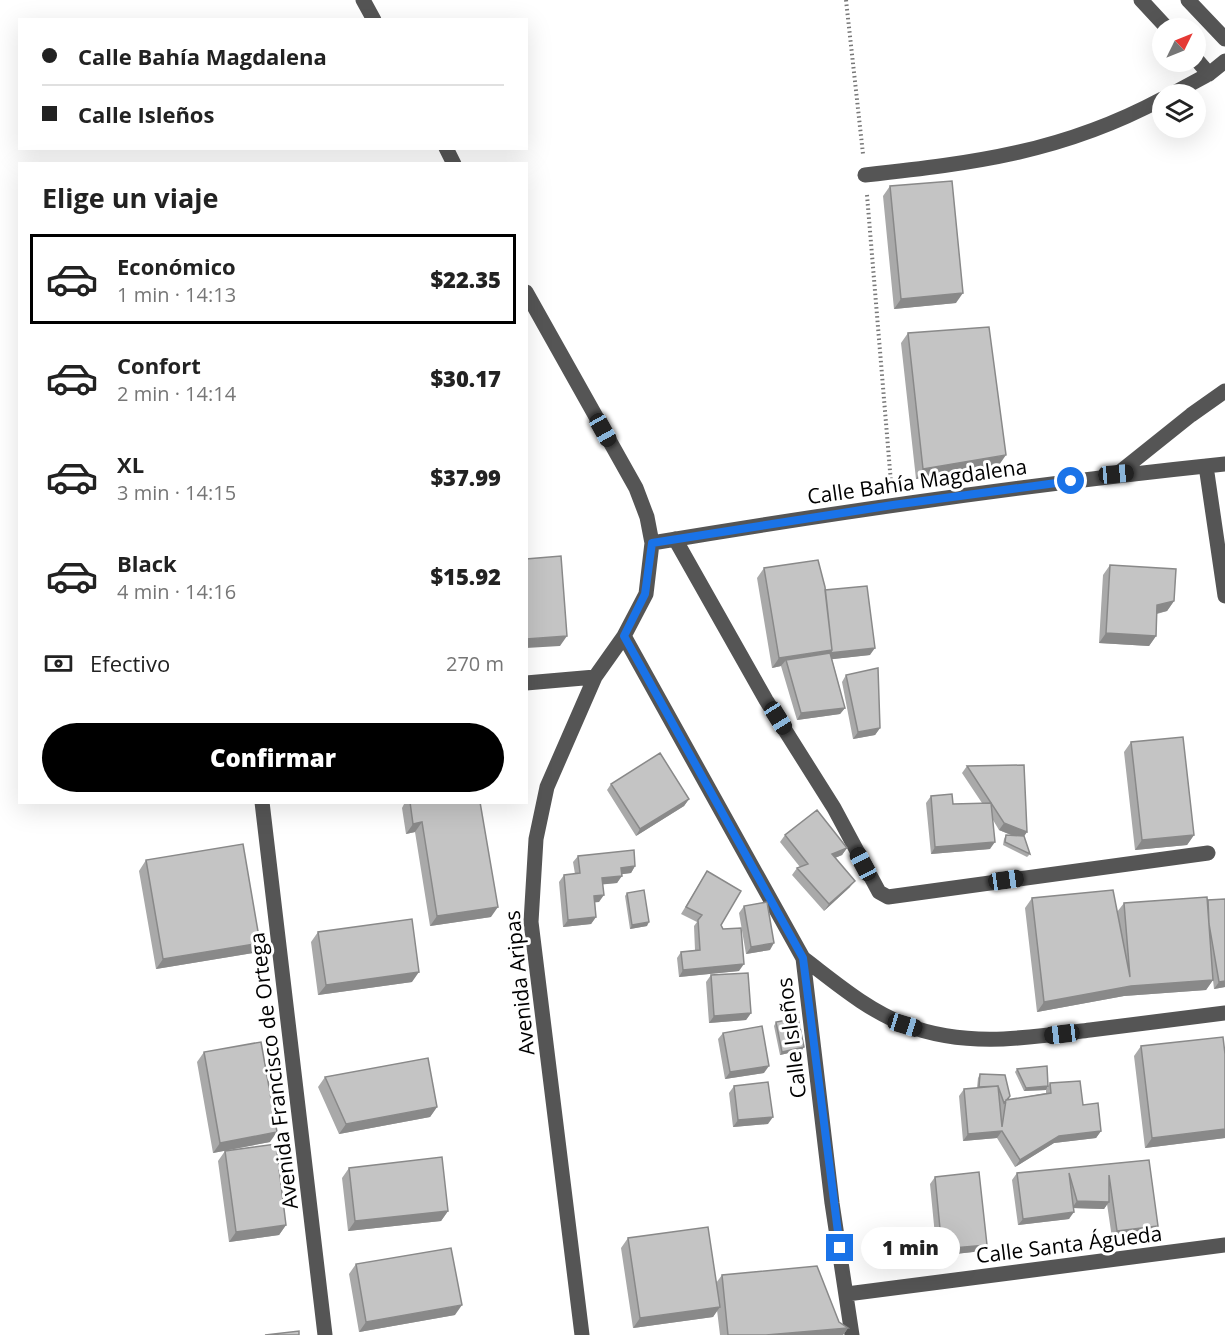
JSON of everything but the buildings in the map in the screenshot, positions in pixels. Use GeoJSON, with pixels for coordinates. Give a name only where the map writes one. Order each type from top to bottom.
{"type":"FeatureCollection","features":[{"type":"Feature","properties":{"kind":"street"},"geometry":{"type":"LineString","coordinates":[[363,0],[373,18]]}},
{"type":"Feature","properties":{"kind":"street"},"geometry":{"type":"LineString","coordinates":[[1141,0],[1158,18]]}},
{"type":"Feature","properties":{"kind":"street"},"geometry":{"type":"LineString","coordinates":[[1188,0],[1225,39]]}},
{"type":"Feature","properties":{"kind":"street"},"geometry":{"type":"LineString","coordinates":[[1190,84],[1225,62]]}},
{"type":"Feature","properties":{"kind":"street"},"geometry":{"type":"LineString","coordinates":[[1206,71],[1209,74]]}},
{"type":"Feature","properties":{"kind":"street"},"geometry":{"type":"LineString","coordinates":[[865,175],[960,165],[1018,154],[1077,137],[1152,103]]}},
{"type":"Feature","properties":{"kind":"street","name":"Avenida Aripas"},"geometry":{"type":"LineString","coordinates":[[528,296],[636,489],[647,517],[652,543],[645,594],[624,636],[595,677],[547,787],[536,839],[531,922],[582,1335]]}},
{"type":"Feature","properties":{"kind":"street"},"geometry":{"type":"LineString","coordinates":[[1116,474],[1225,391]]}},
{"type":"Feature","properties":{"kind":"street","name":"Calle Bahía Magdalena"},"geometry":{"type":"LineString","coordinates":[[652,543],[893,505],[1116,474],[1225,464]]}},
{"type":"Feature","properties":{"kind":"street"},"geometry":{"type":"LineString","coordinates":[[1206,466],[1225,596]]}},
{"type":"Feature","properties":{"kind":"street"},"geometry":{"type":"LineString","coordinates":[[675,539],[766,700],[834,808],[879,892],[888,897],[1208,853]]}},
{"type":"Feature","properties":{"kind":"street","name":"Calle Isleños"},"geometry":{"type":"LineString","coordinates":[[624,636],[803,958],[832,1203],[852,1335]]}},
{"type":"Feature","properties":{"kind":"street"},"geometry":{"type":"LineString","coordinates":[[528,683],[595,677]]}},
{"type":"Feature","properties":{"kind":"street","name":"Avenida Francisco de Ortega"},"geometry":{"type":"LineString","coordinates":[[262,804],[325,1335]]}},
{"type":"Feature","properties":{"kind":"street"},"geometry":{"type":"LineString","coordinates":[[803,958],[865,1005],[905,1025],[939,1035],[972,1040],[1015,1039],[1225,1013]]}},
{"type":"Feature","properties":{"kind":"street","name":"Calle Santa Águeda"},"geometry":{"type":"LineString","coordinates":[[847,1294],[1225,1245]]}},
{"type":"Feature","properties":{"kind":"path"},"geometry":{"type":"LineString","coordinates":[[846,0],[865,175],[893,505]]}},
{"type":"Feature","properties":{"kind":"route"},"geometry":{"type":"LineString","coordinates":[[840,1248],[832,1203],[803,958],[624,636],[645,594],[652,543],[893,505],[1071,481]]}}]}
